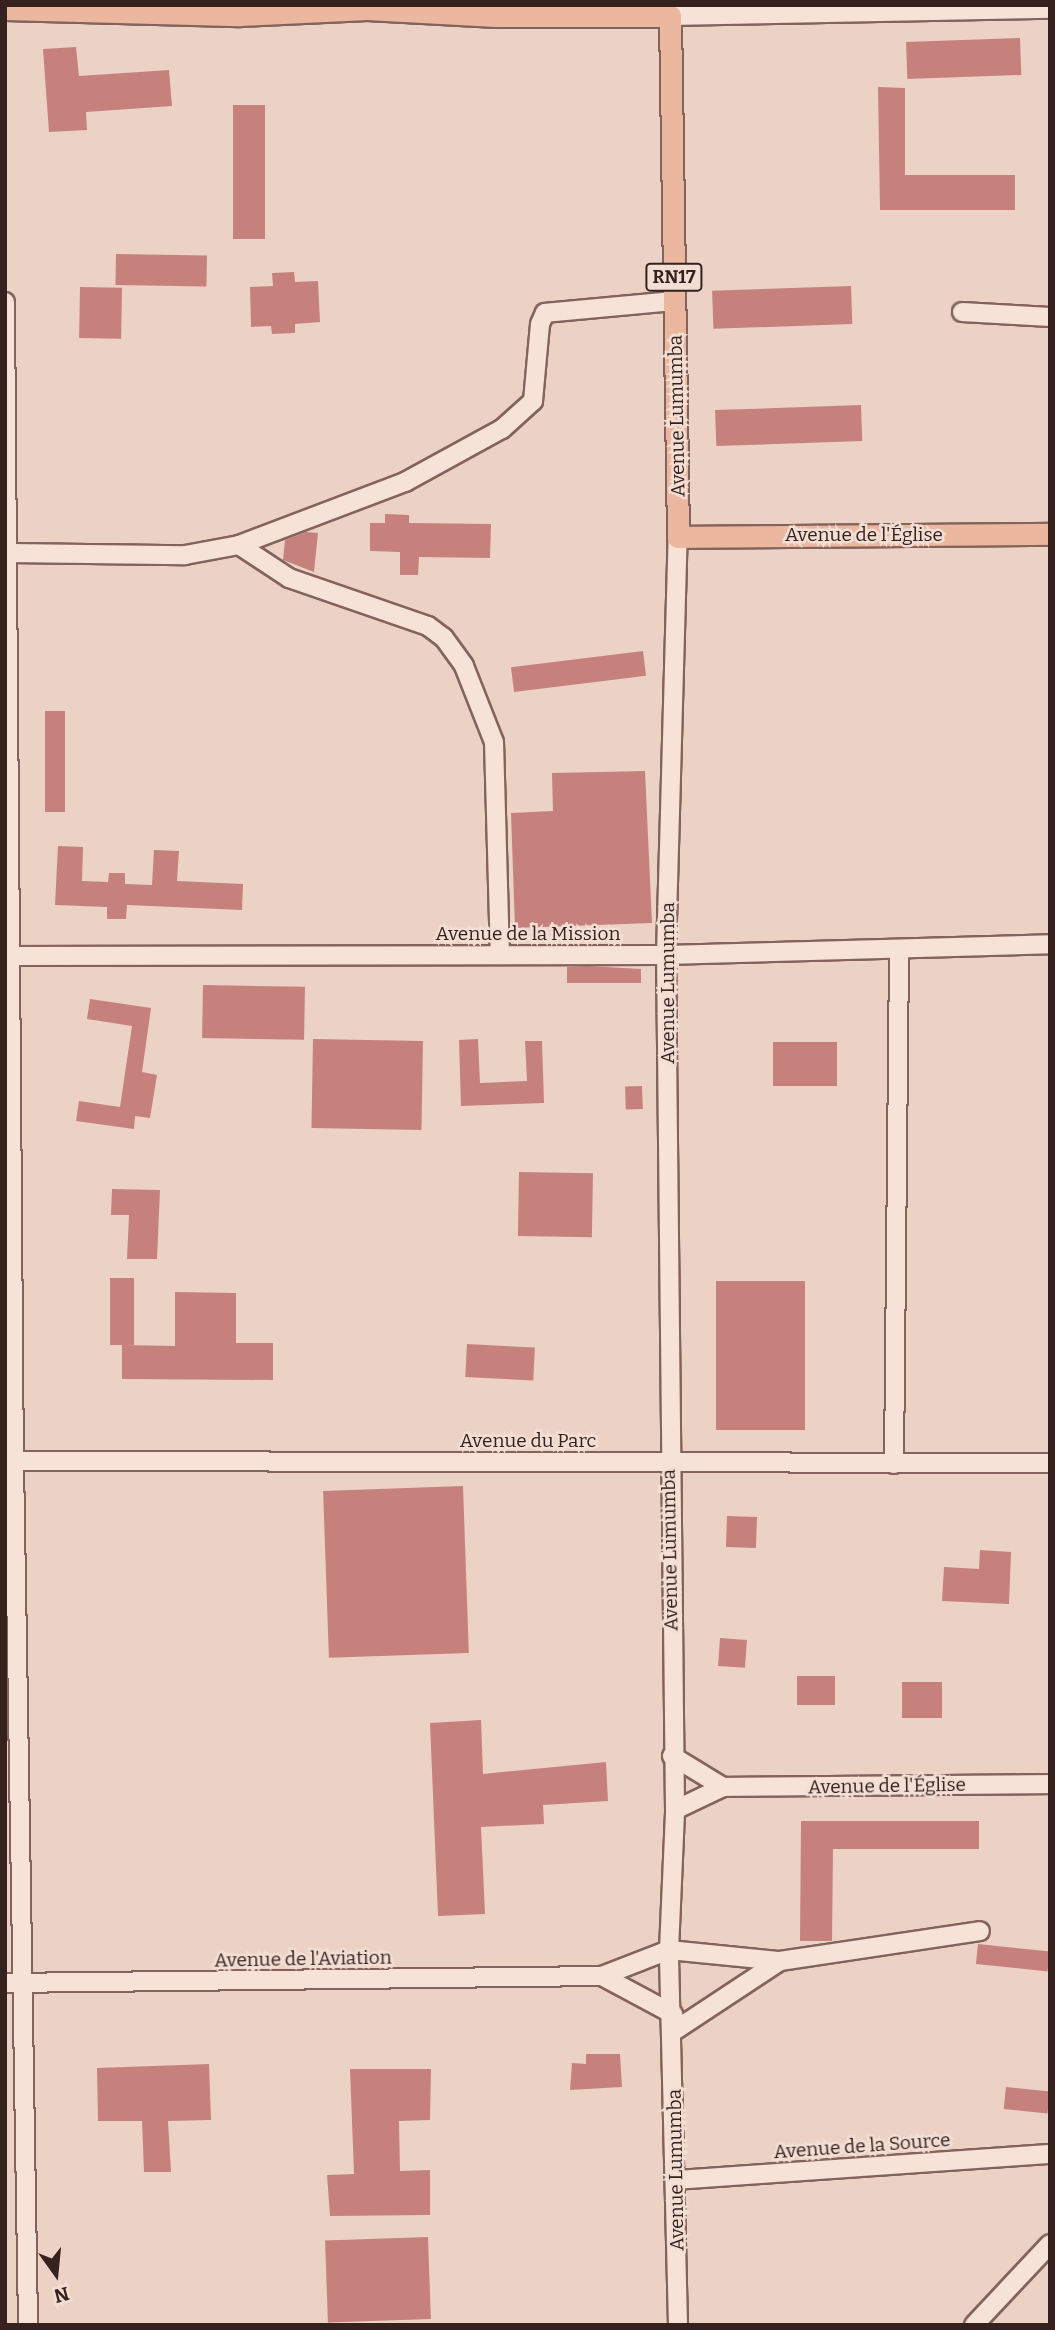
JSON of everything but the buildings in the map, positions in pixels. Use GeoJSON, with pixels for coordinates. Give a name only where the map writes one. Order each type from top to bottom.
{"type":"FeatureCollection","features":[{"type":"Feature","properties":{"kind":"main road"},"geometry":{"type":"LineString","coordinates":[[5,9],[240,10],[367,7],[496,11],[669,11]]}},
{"type":"Feature","properties":{"kind":"main road","name":"Avenue Lumumba"},"geometry":{"type":"LineString","coordinates":[[669,11],[678,537]]}},
{"type":"Feature","properties":{"kind":"main road","name":"Avenue de l'Église"},"geometry":{"type":"LineString","coordinates":[[678,537],[1050,534]]}},
{"type":"Feature","properties":{"kind":"street"},"geometry":{"type":"LineString","coordinates":[[669,11],[1050,9]]}},
{"type":"Feature","properties":{"kind":"street"},"geometry":{"type":"LineString","coordinates":[[9,553],[185,555],[239,545],[405,482],[502,429],[533,401],[540,324],[545,313],[675,300]]}},
{"type":"Feature","properties":{"kind":"street"},"geometry":{"type":"LineString","coordinates":[[5,302],[9,553],[7,956],[13,1984],[28,2325]]}},
{"type":"Feature","properties":{"kind":"street"},"geometry":{"type":"LineString","coordinates":[[962,312],[1050,317]]}},
{"type":"Feature","properties":{"kind":"street","name":"Avenue Lumumba"},"geometry":{"type":"LineString","coordinates":[[678,537],[666,955],[672,1756],[675,1810],[669,1950],[673,2023],[678,2325]]}},
{"type":"Feature","properties":{"kind":"street"},"geometry":{"type":"LineString","coordinates":[[239,545],[289,578],[428,626],[443,638],[464,666],[494,742],[500,955]]}},
{"type":"Feature","properties":{"kind":"street","name":"Avenue de la Mission"},"geometry":{"type":"LineString","coordinates":[[7,956],[666,955],[899,951],[1050,944]]}},
{"type":"Feature","properties":{"kind":"street"},"geometry":{"type":"LineString","coordinates":[[894,1464],[899,951]]}},
{"type":"Feature","properties":{"kind":"street","name":"Avenue du Parc"},"geometry":{"type":"LineString","coordinates":[[9,1461],[1050,1463]]}},
{"type":"Feature","properties":{"kind":"street"},"geometry":{"type":"LineString","coordinates":[[672,1756],[723,1787]]}},
{"type":"Feature","properties":{"kind":"street","name":"Avenue de l'Église"},"geometry":{"type":"LineString","coordinates":[[723,1787],[1050,1784]]}},
{"type":"Feature","properties":{"kind":"street"},"geometry":{"type":"LineString","coordinates":[[675,1810],[723,1787]]}},
{"type":"Feature","properties":{"kind":"street"},"geometry":{"type":"LineString","coordinates":[[669,1950],[780,1961],[980,1931]]}},
{"type":"Feature","properties":{"kind":"street","name":"Avenue de l'Aviation"},"geometry":{"type":"LineString","coordinates":[[13,1984],[602,1976],[669,1950]]}},
{"type":"Feature","properties":{"kind":"street"},"geometry":{"type":"LineString","coordinates":[[673,2023],[780,1961]]}},
{"type":"Feature","properties":{"kind":"street","name":"Avenue de l'Aviation"},"geometry":{"type":"LineString","coordinates":[[602,1976],[673,2023]]}},
{"type":"Feature","properties":{"kind":"street","name":"Avenue de la Source"},"geometry":{"type":"LineString","coordinates":[[676,2180],[1050,2154]]}},
{"type":"Feature","properties":{"kind":"street"},"geometry":{"type":"LineString","coordinates":[[974,2325],[1050,2244]]}}]}
